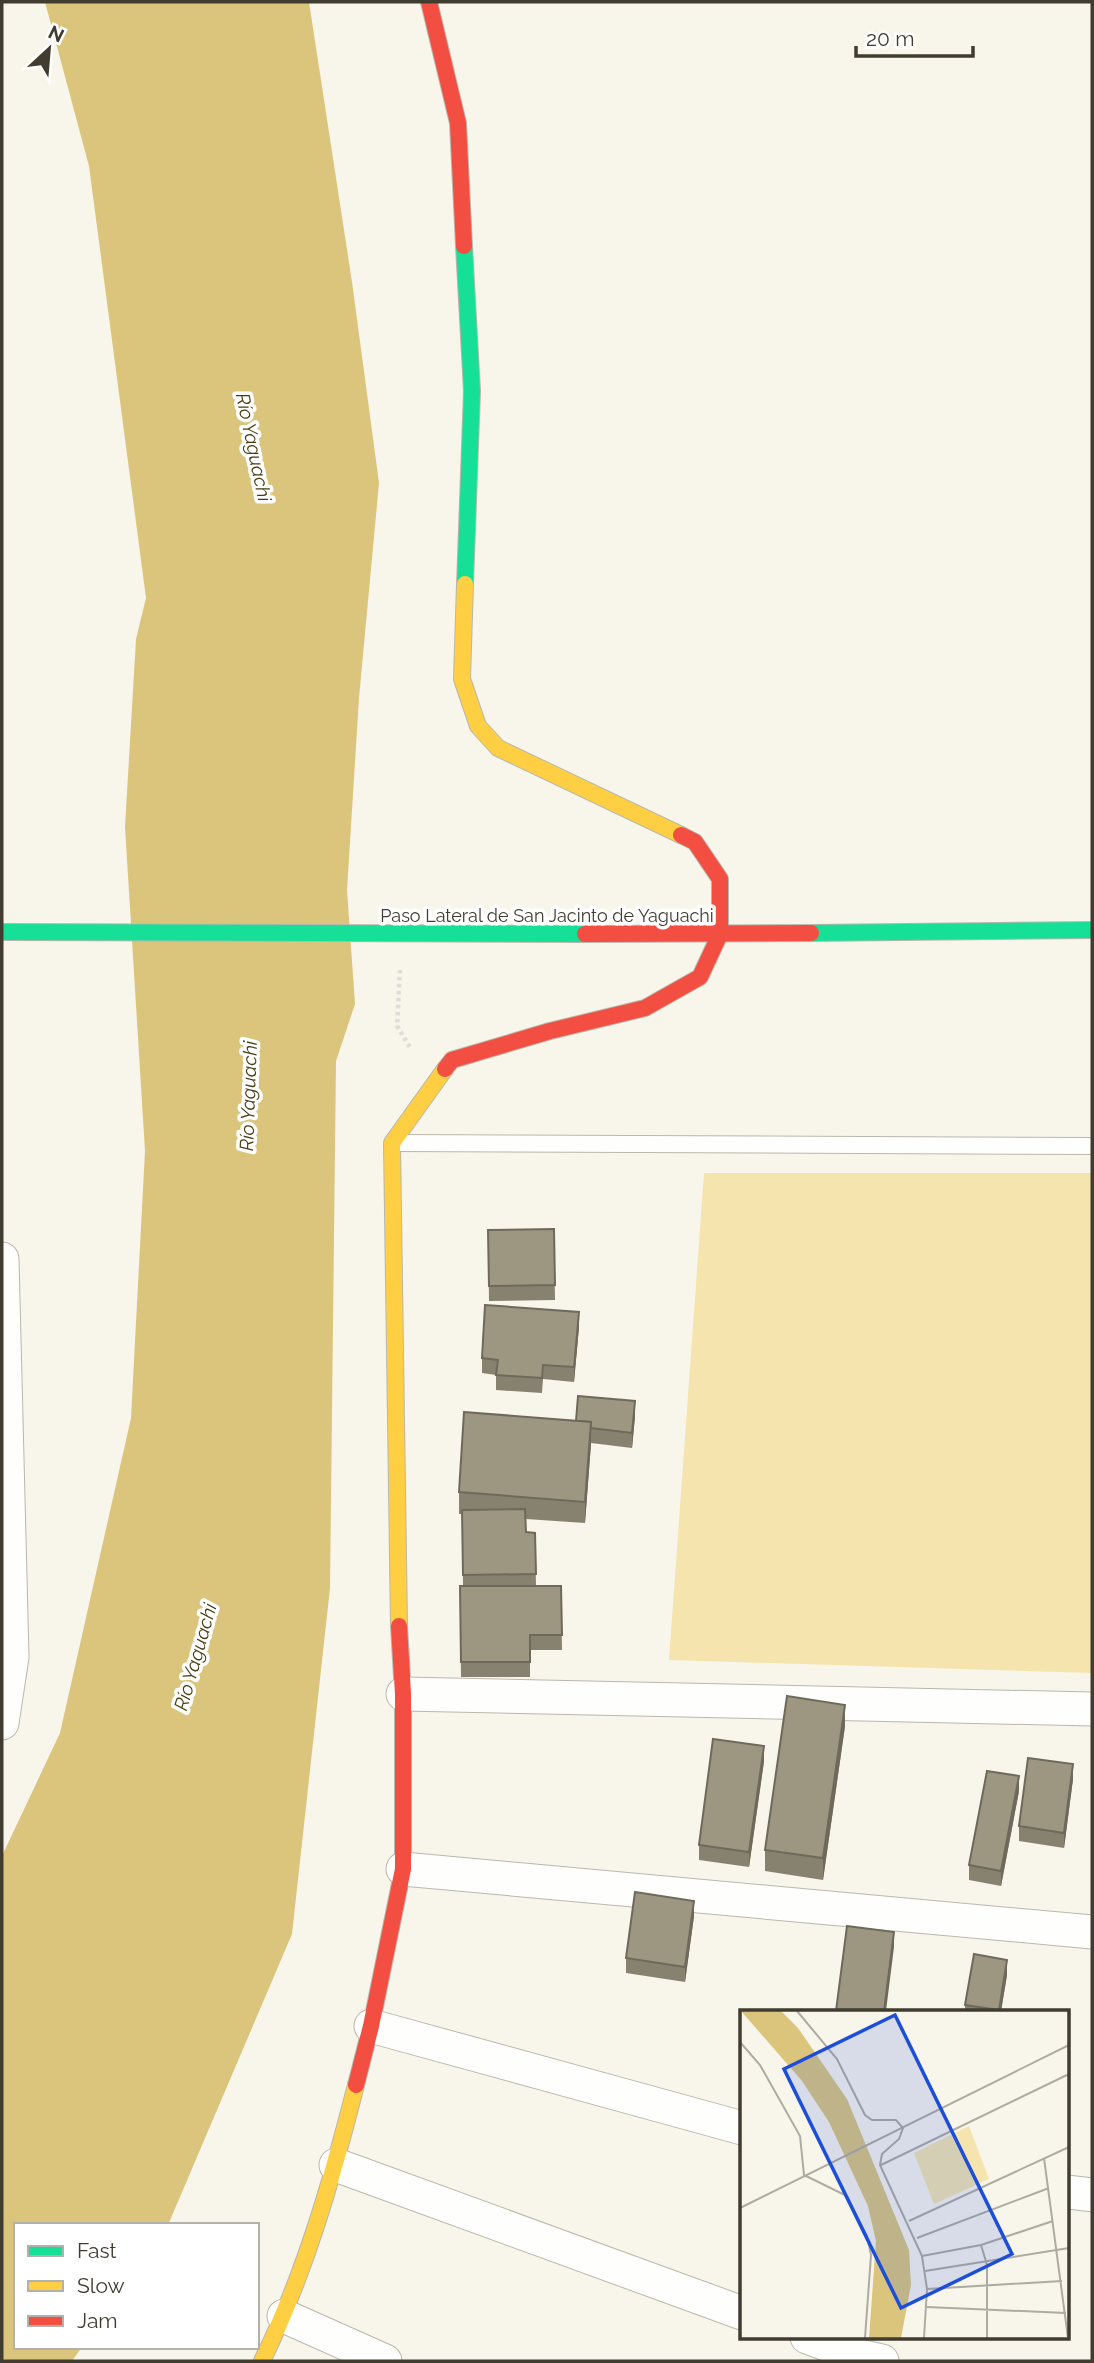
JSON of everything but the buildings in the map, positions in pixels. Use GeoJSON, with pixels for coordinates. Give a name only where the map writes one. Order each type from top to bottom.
{"type":"FeatureCollection","features":[{"type":"Feature","properties":{"kind":"street"},"geometry":{"type":"LineString","coordinates":[[262,2361],[284,2316],[336,2165],[371,2026],[403,1869],[403,1694],[400,1662],[392,1143],[452,1060],[550,1031],[645,1008],[700,977],[720,934],[720,879],[695,842],[498,748],[478,726],[463,679],[472,391],[458,124],[429,2]]}},
{"type":"Feature","properties":{"kind":"street","name":"Paso Lateral de San Jacinto de Yaguachi"},"geometry":{"type":"LineString","coordinates":[[2,932],[720,934],[1092,929]]}},
{"type":"Feature","properties":{"kind":"street"},"geometry":{"type":"LineString","coordinates":[[2,1259],[12,1657],[2,1723]]}},
{"type":"Feature","properties":{"kind":"street"},"geometry":{"type":"LineString","coordinates":[[403,1694],[1092,1709]]}},
{"type":"Feature","properties":{"kind":"street"},"geometry":{"type":"LineString","coordinates":[[403,1869],[1092,1931]]}},
{"type":"Feature","properties":{"kind":"street"},"geometry":{"type":"LineString","coordinates":[[371,2026],[740,2127]]}},
{"type":"Feature","properties":{"kind":"street"},"geometry":{"type":"LineString","coordinates":[[336,2165],[740,2312]]}},
{"type":"Feature","properties":{"kind":"street"},"geometry":{"type":"LineString","coordinates":[[1070,2192],[1092,2195]]}},
{"type":"Feature","properties":{"kind":"street"},"geometry":{"type":"LineString","coordinates":[[284,2316],[385,2361]]}},
{"type":"Feature","properties":{"kind":"street"},"geometry":{"type":"LineString","coordinates":[[810,2338],[863,2354]]}},
{"type":"Feature","properties":{"kind":"lane"},"geometry":{"type":"LineString","coordinates":[[392,1143],[1092,1146]]}},
{"type":"Feature","properties":{"kind":"path"},"geometry":{"type":"LineString","coordinates":[[401,934],[397,1026],[413,1054]]}},
{"type":"Feature","properties":{"kind":"shaded area"},"geometry":{"type":"Polygon","coordinates":[[[704,1173],[1092,1173],[1092,1673],[669,1660],[704,1173]]]}},
{"type":"Feature","properties":{"kind":"water","name":"Río Yaguachi"},"geometry":{"type":"Polygon","coordinates":[[[45,2],[309,2],[352,282],[379,483],[359,698],[347,890],[355,1004],[336,1061],[330,1588],[292,1934],[169,2223],[14,2223],[14,2349],[81,2349],[72,2361],[2,2361],[2,1856],[60,1733],[131,1418],[145,1151],[125,827],[136,639],[146,598],[89,166],[45,2]]]}},
{"type":"Feature","properties":{"kind":"traffic: fast"},"geometry":{"type":"LineString","coordinates":[[464,246],[472,391],[465,584]]}},
{"type":"Feature","properties":{"kind":"traffic: fast"},"geometry":{"type":"LineString","coordinates":[[811,933],[1092,930]]}},
{"type":"Feature","properties":{"kind":"traffic: fast"},"geometry":{"type":"LineString","coordinates":[[2,932],[585,934]]}},
{"type":"Feature","properties":{"kind":"traffic: slow"},"geometry":{"type":"LineString","coordinates":[[465,584],[462,679],[478,726],[498,748],[681,835]]}},
{"type":"Feature","properties":{"kind":"traffic: slow"},"geometry":{"type":"LineString","coordinates":[[399,1626],[392,1143],[445,1069]]}},
{"type":"Feature","properties":{"kind":"traffic: slow"},"geometry":{"type":"LineString","coordinates":[[262,2361],[316,2226],[356,2085]]}},
{"type":"Feature","properties":{"kind":"traffic: jam"},"geometry":{"type":"LineString","coordinates":[[429,2],[458,123],[464,246]]}},
{"type":"Feature","properties":{"kind":"traffic: jam"},"geometry":{"type":"LineString","coordinates":[[445,1069],[452,1060],[550,1031],[645,1008],[700,977],[720,934],[720,879],[695,842],[681,835]]}},
{"type":"Feature","properties":{"kind":"traffic: jam"},"geometry":{"type":"LineString","coordinates":[[585,934],[811,933]]}},
{"type":"Feature","properties":{"kind":"traffic: jam"},"geometry":{"type":"LineString","coordinates":[[356,2085],[371,2026],[403,1869],[403,1694],[399,1626]]}}]}
